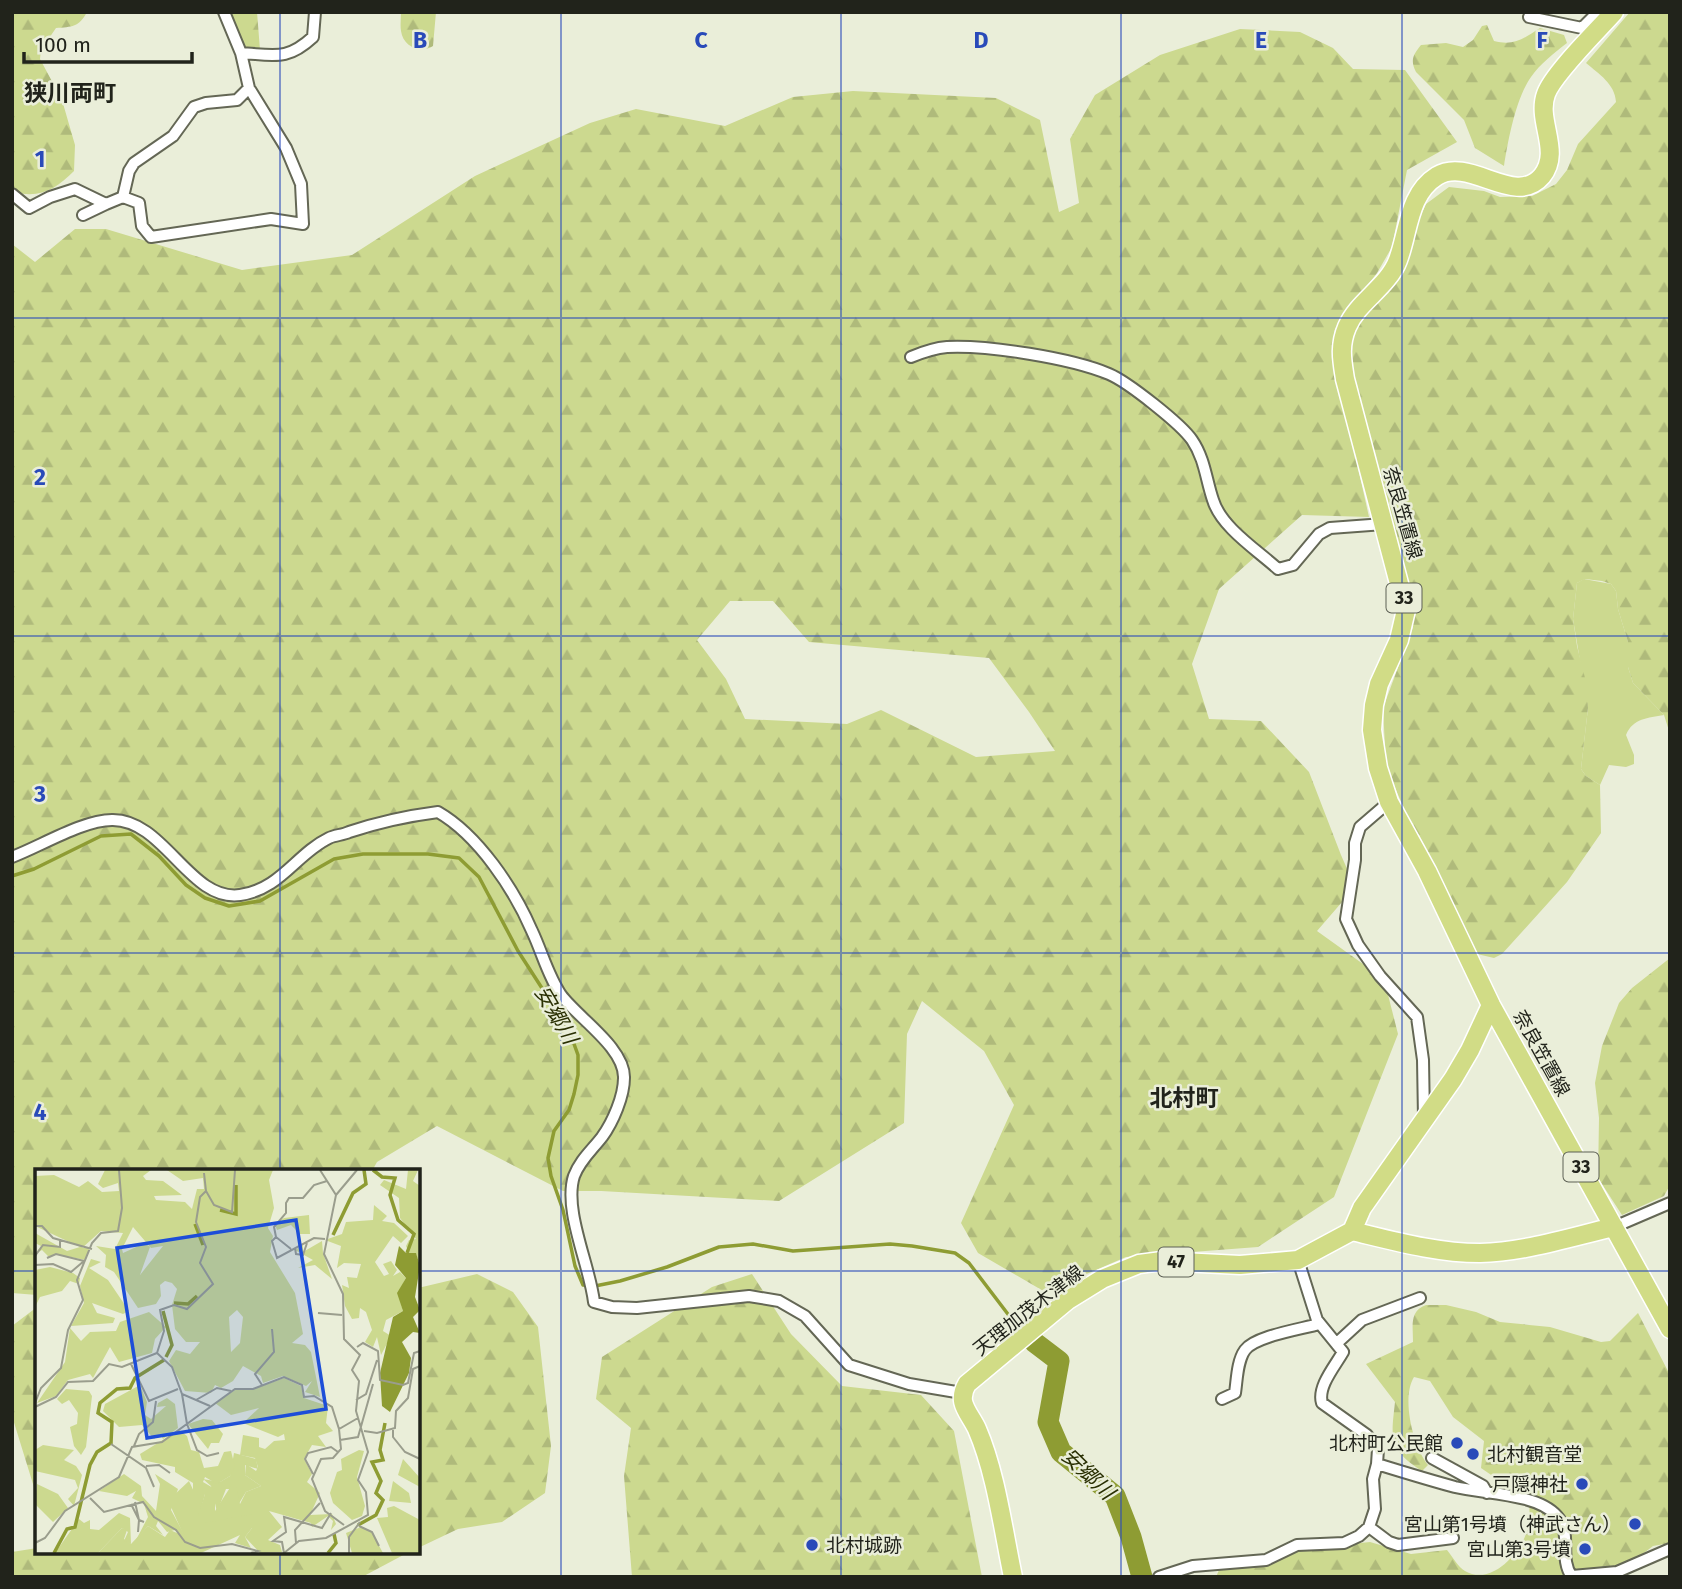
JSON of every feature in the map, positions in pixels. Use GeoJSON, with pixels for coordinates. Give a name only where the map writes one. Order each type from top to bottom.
{"type":"FeatureCollection","features":[{"type":"Feature","properties":{"kind":"main road","name":"奈良笠置線"},"geometry":{"type":"LineString","coordinates":[[1614,12],[1546,92],[1543,105],[1550,149],[1549,165],[1543,175],[1533,185],[1521,186],[1469,172],[1453,171],[1438,175],[1422,189],[1410,213],[1397,262],[1382,287],[1361,307],[1348,325],[1340,350],[1345,379],[1406,610],[1399,640],[1379,684],[1372,730],[1378,768],[1389,802],[1427,871],[1491,1005],[1670,1329]]}},
{"type":"Feature","properties":{"kind":"main road"},"geometry":{"type":"LineString","coordinates":[[1491,1005],[1470,1050],[1362,1208],[1352,1231],[1409,1245],[1481,1253],[1527,1247],[1614,1227]]}},
{"type":"Feature","properties":{"kind":"main road","name":"天理加茂木津線"},"geometry":{"type":"LineString","coordinates":[[962,1393],[967,1384],[1069,1300],[1102,1279],[1139,1264],[1162,1261],[1240,1265],[1298,1260],[1352,1231]]}},
{"type":"Feature","properties":{"kind":"main road"},"geometry":{"type":"LineString","coordinates":[[962,1393],[963,1403],[977,1429],[989,1463],[1010,1571]]}},
{"type":"Feature","properties":{"kind":"street"},"geometry":{"type":"LineString","coordinates":[[83,215],[123,197],[139,203],[142,226],[151,237],[271,219],[303,224],[301,184],[286,148],[250,88],[241,53],[224,12]]}},
{"type":"Feature","properties":{"kind":"street"},"geometry":{"type":"LineString","coordinates":[[241,53],[276,55],[297,52],[313,37],[315,12]]}},
{"type":"Feature","properties":{"kind":"street"},"geometry":{"type":"LineString","coordinates":[[1529,17],[1582,28],[1598,12]]}},
{"type":"Feature","properties":{"kind":"street"},"geometry":{"type":"LineString","coordinates":[[123,197],[129,171],[134,163],[173,136],[194,107],[237,100],[250,88]]}},
{"type":"Feature","properties":{"kind":"street"},"geometry":{"type":"LineString","coordinates":[[12,194],[29,208],[50,197],[75,189],[106,204]]}},
{"type":"Feature","properties":{"kind":"street"},"geometry":{"type":"LineString","coordinates":[[911,357],[946,347],[975,348],[1084,365],[1112,375],[1168,416],[1192,440],[1207,470],[1213,502],[1224,521],[1278,569],[1293,565],[1318,534],[1330,528],[1384,524]]}},
{"type":"Feature","properties":{"kind":"street"},"geometry":{"type":"LineString","coordinates":[[1389,802],[1360,827],[1355,844],[1346,919],[1372,966],[1417,1017],[1423,1060],[1424,1121]]}},
{"type":"Feature","properties":{"kind":"street"},"geometry":{"type":"LineString","coordinates":[[12,857],[96,821],[115,819],[141,827],[217,894],[239,895],[261,890],[285,875],[313,849],[330,838],[372,824],[438,812],[453,821],[488,858],[531,929],[560,994],[617,1054],[624,1067],[622,1088],[611,1121],[602,1137],[587,1153],[574,1177],[572,1200],[594,1301],[612,1307],[637,1308],[749,1296],[779,1301],[805,1316],[849,1365],[909,1384],[962,1393]]}},
{"type":"Feature","properties":{"kind":"street"},"geometry":{"type":"LineString","coordinates":[[1614,1227],[1670,1203]]}},
{"type":"Feature","properties":{"kind":"street"},"geometry":{"type":"LineString","coordinates":[[1159,1577],[1193,1566],[1266,1560],[1297,1545],[1344,1543],[1359,1536],[1369,1527],[1375,1510],[1373,1479],[1377,1449],[1367,1434],[1322,1403],[1321,1389],[1343,1352],[1319,1324],[1298,1260]]}},
{"type":"Feature","properties":{"kind":"street"},"geometry":{"type":"LineString","coordinates":[[1337,1343],[1362,1320],[1420,1298]]}},
{"type":"Feature","properties":{"kind":"street"},"geometry":{"type":"LineString","coordinates":[[1222,1399],[1235,1394],[1240,1360],[1245,1348],[1262,1339],[1319,1324]]}},
{"type":"Feature","properties":{"kind":"street"},"geometry":{"type":"LineString","coordinates":[[1432,1458],[1483,1486],[1487,1493]]}},
{"type":"Feature","properties":{"kind":"street"},"geometry":{"type":"LineString","coordinates":[[1377,1464],[1456,1488],[1538,1502],[1557,1516],[1565,1530],[1566,1568],[1572,1576],[1617,1572],[1670,1549]]}},
{"type":"Feature","properties":{"kind":"street"},"geometry":{"type":"LineString","coordinates":[[1369,1527],[1389,1542],[1398,1545],[1453,1538]]}},
{"type":"Feature","properties":{"kind":"green space"},"geometry":{"type":"Polygon","coordinates":[[[12,12],[87,12],[75,25],[56,28],[41,50],[40,59],[62,100],[75,145],[74,171],[61,183],[40,193],[23,194],[14,192],[12,188],[12,12]]]}},
{"type":"Feature","properties":{"kind":"green space"},"geometry":{"type":"Polygon","coordinates":[[[230,12],[257,12],[260,50],[246,49],[231,21],[230,12]]]}},
{"type":"Feature","properties":{"kind":"green space"},"geometry":{"type":"Polygon","coordinates":[[[401,12],[436,12],[433,46],[418,49],[405,41],[401,31],[401,12]]]}},
{"type":"Feature","properties":{"kind":"green space"},"geometry":{"type":"Polygon","coordinates":[[[1630,12],[1670,12],[1670,734],[1664,715],[1633,683],[1628,667],[1628,642],[1618,609],[1616,591],[1611,584],[1602,581],[1585,579],[1577,583],[1573,619],[1586,682],[1588,708],[1581,769],[1586,776],[1600,785],[1601,833],[1567,882],[1502,954],[1494,958],[1477,954],[1409,820],[1386,767],[1383,708],[1413,627],[1386,510],[1345,358],[1354,327],[1408,258],[1415,228],[1426,204],[1449,187],[1484,191],[1500,197],[1532,196],[1556,184],[1567,170],[1578,144],[1616,102],[1613,90],[1601,75],[1586,63],[1630,12]]]}},
{"type":"Feature","properties":{"kind":"green space"},"geometry":{"type":"Polygon","coordinates":[[[1487,25],[1494,41],[1518,41],[1540,28],[1564,35],[1567,43],[1539,68],[1526,86],[1513,120],[1504,166],[1475,148],[1464,120],[1416,72],[1413,64],[1414,55],[1421,45],[1446,43],[1463,47],[1473,40],[1482,26],[1487,25]]]}},
{"type":"Feature","properties":{"kind":"green space"},"geometry":{"type":"Polygon","coordinates":[[[1240,29],[1300,32],[1333,48],[1353,69],[1405,70],[1457,142],[1407,170],[1392,247],[1377,273],[1335,329],[1332,351],[1369,517],[1302,515],[1219,589],[1192,664],[1209,719],[1261,721],[1309,772],[1355,887],[1317,931],[1384,979],[1398,1034],[1334,1197],[1258,1247],[1126,1257],[1045,1292],[978,1253],[961,1223],[1014,1105],[984,1051],[922,1001],[907,1034],[904,1123],[779,1201],[563,1191],[437,1126],[377,1162],[373,1169],[35,1169],[35,1295],[12,1293],[12,244],[35,262],[75,229],[106,229],[242,270],[352,255],[475,176],[590,123],[636,109],[725,126],[793,97],[853,91],[996,98],[1040,120],[1059,212],[1079,203],[1070,139],[1095,95],[1160,55],[1240,29]],[[730,601],[697,640],[726,679],[745,719],[847,724],[881,710],[976,757],[1055,751],[989,658],[809,642],[773,601],[730,601]]]}},
{"type":"Feature","properties":{"kind":"green space"},"geometry":{"type":"Polygon","coordinates":[[[1584,579],[1611,584],[1616,591],[1618,609],[1628,642],[1628,667],[1633,683],[1664,715],[1642,720],[1629,729],[1626,735],[1634,755],[1634,764],[1626,767],[1609,765],[1600,785],[1586,776],[1581,769],[1588,708],[1573,619],[1577,583],[1584,579]]]}},
{"type":"Feature","properties":{"kind":"green space"},"geometry":{"type":"Polygon","coordinates":[[[1670,958],[1670,1185],[1664,1196],[1622,1215],[1598,1178],[1599,1118],[1595,1083],[1602,1046],[1619,1003],[1632,988],[1670,958]]]}},
{"type":"Feature","properties":{"kind":"green space"},"geometry":{"type":"Polygon","coordinates":[[[477,1274],[513,1292],[538,1327],[551,1446],[545,1493],[502,1522],[458,1529],[420,1547],[420,1288],[477,1274]]]}},
{"type":"Feature","properties":{"kind":"green space"},"geometry":{"type":"Polygon","coordinates":[[[752,1274],[791,1334],[842,1386],[921,1395],[954,1431],[982,1577],[632,1577],[624,1476],[631,1428],[596,1399],[602,1357],[712,1287],[752,1274]]]}},
{"type":"Feature","properties":{"kind":"green space"},"geometry":{"type":"Polygon","coordinates":[[[1426,1305],[1446,1305],[1476,1312],[1500,1322],[1550,1327],[1601,1342],[1610,1341],[1638,1313],[1670,1375],[1670,1543],[1653,1546],[1613,1577],[1216,1577],[1219,1570],[1270,1565],[1303,1549],[1370,1542],[1411,1554],[1447,1550],[1465,1571],[1475,1575],[1494,1571],[1518,1549],[1528,1526],[1529,1492],[1497,1479],[1481,1468],[1484,1441],[1453,1417],[1430,1381],[1414,1377],[1409,1397],[1410,1422],[1428,1465],[1422,1471],[1403,1456],[1394,1442],[1395,1402],[1366,1364],[1413,1342],[1414,1315],[1426,1305]]]}},
{"type":"Feature","properties":{"kind":"green space"},"geometry":{"type":"Polygon","coordinates":[[[35,1309],[35,1491],[12,1416],[12,1326],[35,1309]]]}},
{"type":"Feature","properties":{"kind":"green space"},"geometry":{"type":"Polygon","coordinates":[[[35,1548],[35,1554],[405,1554],[362,1577],[12,1577],[12,1552],[35,1548]]]}},
{"type":"Feature","properties":{"kind":"waterway","name":"安郷川"},"geometry":{"type":"LineString","coordinates":[[12,876],[34,869],[101,836],[131,834],[159,856],[186,885],[205,898],[229,906],[260,901],[334,859],[363,854],[428,854],[459,858],[479,877],[518,951],[569,1030],[578,1055],[574,1094],[569,1110],[554,1131],[548,1158],[575,1266],[583,1285],[595,1286],[620,1281],[719,1247],[753,1244],[793,1251],[890,1244],[912,1246],[955,1253],[969,1263],[1017,1326]]}},
{"type":"Feature","properties":{"kind":"waterway","name":"安郷川"},"geometry":{"type":"LineString","coordinates":[[1034,1342],[1059,1361],[1048,1422],[1061,1452],[1115,1496],[1131,1537],[1142,1577]]}},
{"type":"Feature","properties":{"kind":"place","name":"北村町公民館"},"geometry":{"type":"Point","coordinates":[1457,1443]}},
{"type":"Feature","properties":{"kind":"place","name":"北村観音堂"},"geometry":{"type":"Point","coordinates":[1473,1454]}},
{"type":"Feature","properties":{"kind":"place","name":"戸隠神社"},"geometry":{"type":"Point","coordinates":[1582,1484]}},
{"type":"Feature","properties":{"kind":"place","name":"宮山第1号墳（神武さん）"},"geometry":{"type":"Point","coordinates":[1635,1524]}},
{"type":"Feature","properties":{"kind":"place","name":"北村城跡"},"geometry":{"type":"Point","coordinates":[812,1545]}},
{"type":"Feature","properties":{"kind":"place","name":"宮山第3号墳"},"geometry":{"type":"Point","coordinates":[1585,1549]}},
{"type":"Feature","properties":{"kind":"district","name":"狭川両町"},"geometry":{"type":"Point","coordinates":[70,93]}},
{"type":"Feature","properties":{"kind":"district","name":"北村町"},"geometry":{"type":"Point","coordinates":[1184,1098]}}]}
